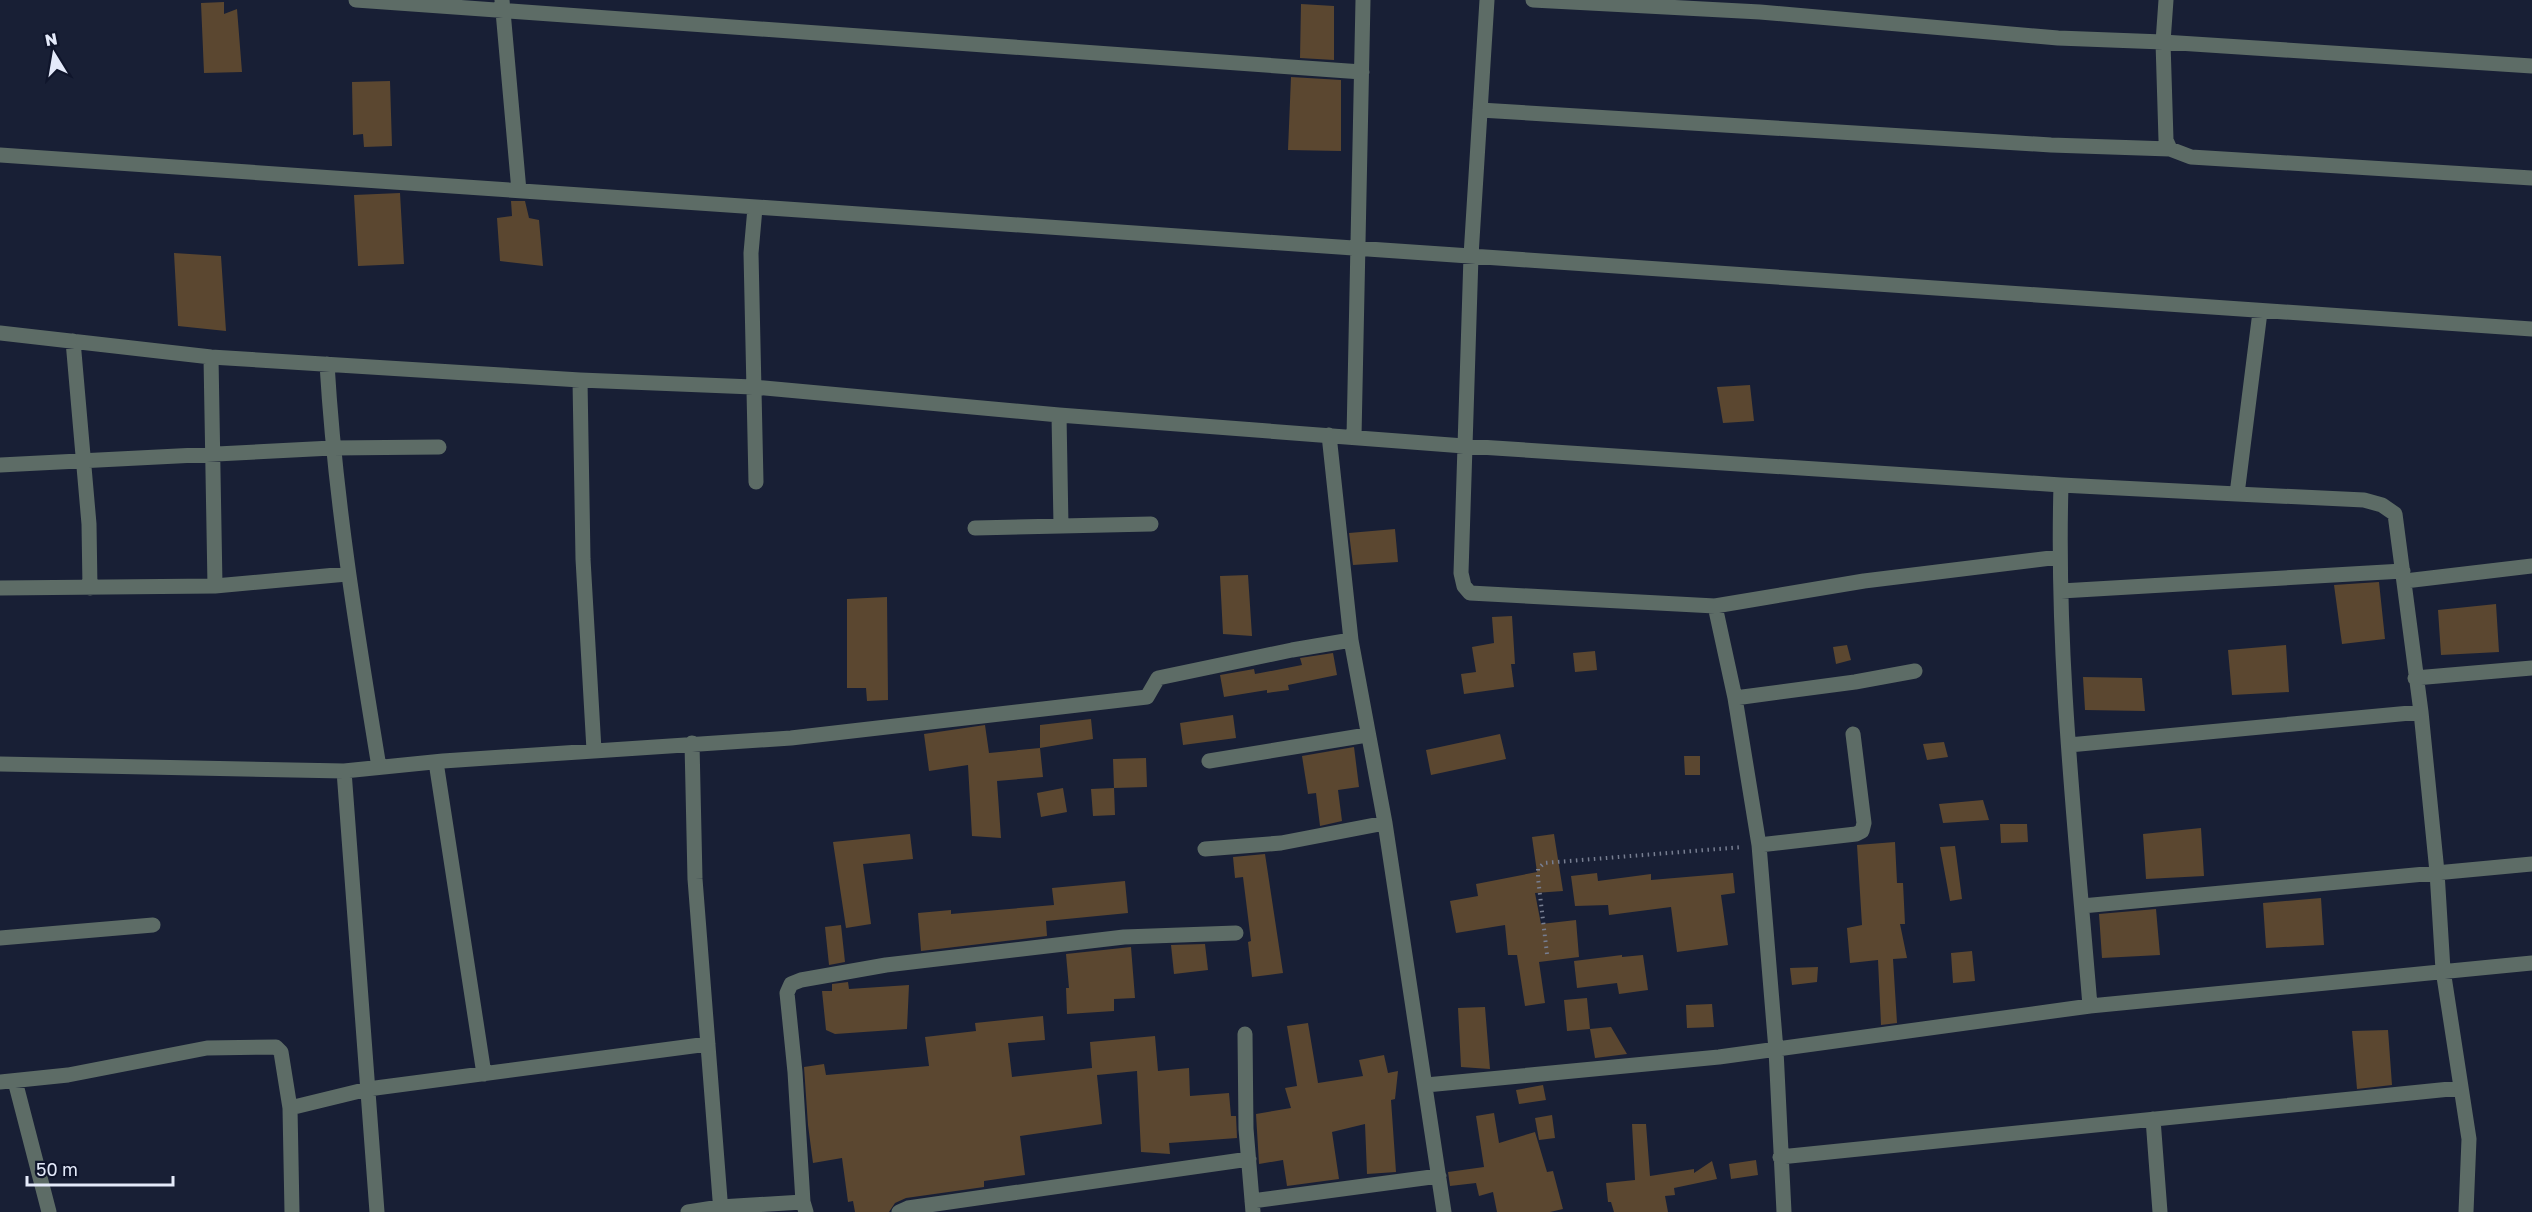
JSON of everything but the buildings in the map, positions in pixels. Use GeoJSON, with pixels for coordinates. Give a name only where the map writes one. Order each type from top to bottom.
{"type":"FeatureCollection","features":[{"type":"Feature","properties":{"kind":"street"},"geometry":{"type":"LineString","coordinates":[[356,0],[502,5],[722,28],[1362,72]]}},
{"type":"Feature","properties":{"kind":"street"},"geometry":{"type":"LineString","coordinates":[[1354,437],[1363,0]]}},
{"type":"Feature","properties":{"kind":"street"},"geometry":{"type":"LineString","coordinates":[[1487,0],[1471,256],[1464,446],[1461,573],[1464,586],[1470,593],[1715,606],[1864,581],[2059,557]]}},
{"type":"Feature","properties":{"kind":"street"},"geometry":{"type":"LineString","coordinates":[[1533,0],[1760,12],[2058,38],[2163,42],[2532,66]]}},
{"type":"Feature","properties":{"kind":"street"},"geometry":{"type":"LineString","coordinates":[[2166,0],[2163,42],[2166,140],[2170,150]]}},
{"type":"Feature","properties":{"kind":"street"},"geometry":{"type":"LineString","coordinates":[[502,5],[519,191]]}},
{"type":"Feature","properties":{"kind":"street"},"geometry":{"type":"LineString","coordinates":[[1480,110],[2051,145],[2170,150],[2191,157],[2532,178]]}},
{"type":"Feature","properties":{"kind":"street"},"geometry":{"type":"LineString","coordinates":[[0,155],[2532,329]]}},
{"type":"Feature","properties":{"kind":"street"},"geometry":{"type":"LineString","coordinates":[[755,208],[751,253],[756,482]]}},
{"type":"Feature","properties":{"kind":"street"},"geometry":{"type":"LineString","coordinates":[[2237,494],[2260,312]]}},
{"type":"Feature","properties":{"kind":"street"},"geometry":{"type":"LineString","coordinates":[[0,333],[211,357],[580,380],[753,387],[1059,415],[1464,446],[2061,485],[2364,500],[2382,506],[2395,513],[2421,712],[2437,872],[2443,970],[2469,1139],[2466,1212]]}},
{"type":"Feature","properties":{"kind":"street"},"geometry":{"type":"LineString","coordinates":[[73,341],[89,524],[90,588]]}},
{"type":"Feature","properties":{"kind":"street"},"geometry":{"type":"LineString","coordinates":[[211,357],[215,586]]}},
{"type":"Feature","properties":{"kind":"street"},"geometry":{"type":"LineString","coordinates":[[327,364],[332,448],[347,574],[379,767]]}},
{"type":"Feature","properties":{"kind":"street"},"geometry":{"type":"LineString","coordinates":[[580,380],[583,559],[594,750]]}},
{"type":"Feature","properties":{"kind":"street"},"geometry":{"type":"LineString","coordinates":[[1059,415],[1060,526]]}},
{"type":"Feature","properties":{"kind":"street"},"geometry":{"type":"LineString","coordinates":[[1329,435],[1351,640],[1385,823],[1444,1212]]}},
{"type":"Feature","properties":{"kind":"street"},"geometry":{"type":"LineString","coordinates":[[0,465],[332,448],[439,447]]}},
{"type":"Feature","properties":{"kind":"street"},"geometry":{"type":"LineString","coordinates":[[2061,485],[2059,557],[2069,745],[2090,1006]]}},
{"type":"Feature","properties":{"kind":"street"},"geometry":{"type":"LineString","coordinates":[[975,528],[1151,524]]}},
{"type":"Feature","properties":{"kind":"street"},"geometry":{"type":"LineString","coordinates":[[2061,591],[2404,576],[2532,566]]}},
{"type":"Feature","properties":{"kind":"street"},"geometry":{"type":"LineString","coordinates":[[0,588],[215,586],[347,574]]}},
{"type":"Feature","properties":{"kind":"street"},"geometry":{"type":"LineString","coordinates":[[1715,606],[1736,698],[1759,846],[1776,1050],[1784,1212]]}},
{"type":"Feature","properties":{"kind":"street"},"geometry":{"type":"LineString","coordinates":[[0,764],[344,771],[594,750],[791,738],[1147,697],[1158,678],[1351,640]]}},
{"type":"Feature","properties":{"kind":"street"},"geometry":{"type":"LineString","coordinates":[[2415,678],[2532,668]]}},
{"type":"Feature","properties":{"kind":"street"},"geometry":{"type":"LineString","coordinates":[[1736,698],[1855,682],[1914,671]]}},
{"type":"Feature","properties":{"kind":"street"},"geometry":{"type":"LineString","coordinates":[[2069,745],[2421,712]]}},
{"type":"Feature","properties":{"kind":"street"},"geometry":{"type":"LineString","coordinates":[[1759,846],[1856,834],[1862,831],[1864,823],[1853,734]]}},
{"type":"Feature","properties":{"kind":"street"},"geometry":{"type":"LineString","coordinates":[[1209,761],[1367,735]]}},
{"type":"Feature","properties":{"kind":"street"},"geometry":{"type":"LineString","coordinates":[[692,743],[695,879],[721,1210]]}},
{"type":"Feature","properties":{"kind":"street"},"geometry":{"type":"LineString","coordinates":[[436,762],[484,1074]]}},
{"type":"Feature","properties":{"kind":"street"},"geometry":{"type":"LineString","coordinates":[[344,771],[377,1212]]}},
{"type":"Feature","properties":{"kind":"street"},"geometry":{"type":"LineString","coordinates":[[1205,849],[1281,843],[1385,823]]}},
{"type":"Feature","properties":{"kind":"street"},"geometry":{"type":"LineString","coordinates":[[2082,906],[2532,864]]}},
{"type":"Feature","properties":{"kind":"street"},"geometry":{"type":"LineString","coordinates":[[0,938],[153,925]]}},
{"type":"Feature","properties":{"kind":"street"},"geometry":{"type":"LineString","coordinates":[[688,1212],[804,1207],[787,993],[791,984],[801,980],[886,965],[1124,937],[1236,933]]}},
{"type":"Feature","properties":{"kind":"street"},"geometry":{"type":"LineString","coordinates":[[1426,1085],[1776,1050],[2090,1006],[2532,963]]}},
{"type":"Feature","properties":{"kind":"street"},"geometry":{"type":"LineString","coordinates":[[1245,1034],[1252,1206],[1439,1176]]}},
{"type":"Feature","properties":{"kind":"street"},"geometry":{"type":"LineString","coordinates":[[290,1108],[368,1089],[708,1044]]}},
{"type":"Feature","properties":{"kind":"street"},"geometry":{"type":"LineString","coordinates":[[49,1212],[7,1082],[68,1075],[207,1048],[276,1047],[281,1052],[290,1108],[292,1212]]}},
{"type":"Feature","properties":{"kind":"street"},"geometry":{"type":"LineString","coordinates":[[1780,1157],[2460,1088]]}},
{"type":"Feature","properties":{"kind":"street"},"geometry":{"type":"LineString","coordinates":[[2153,1119],[2160,1212]]}},
{"type":"Feature","properties":{"kind":"street"},"geometry":{"type":"LineString","coordinates":[[899,1212],[908,1208],[1249,1159]]}},
{"type":"Feature","properties":{"kind":"path"},"geometry":{"type":"LineString","coordinates":[[1547,954],[1538,878],[1538,869],[1544,863],[1759,846]]}}]}
